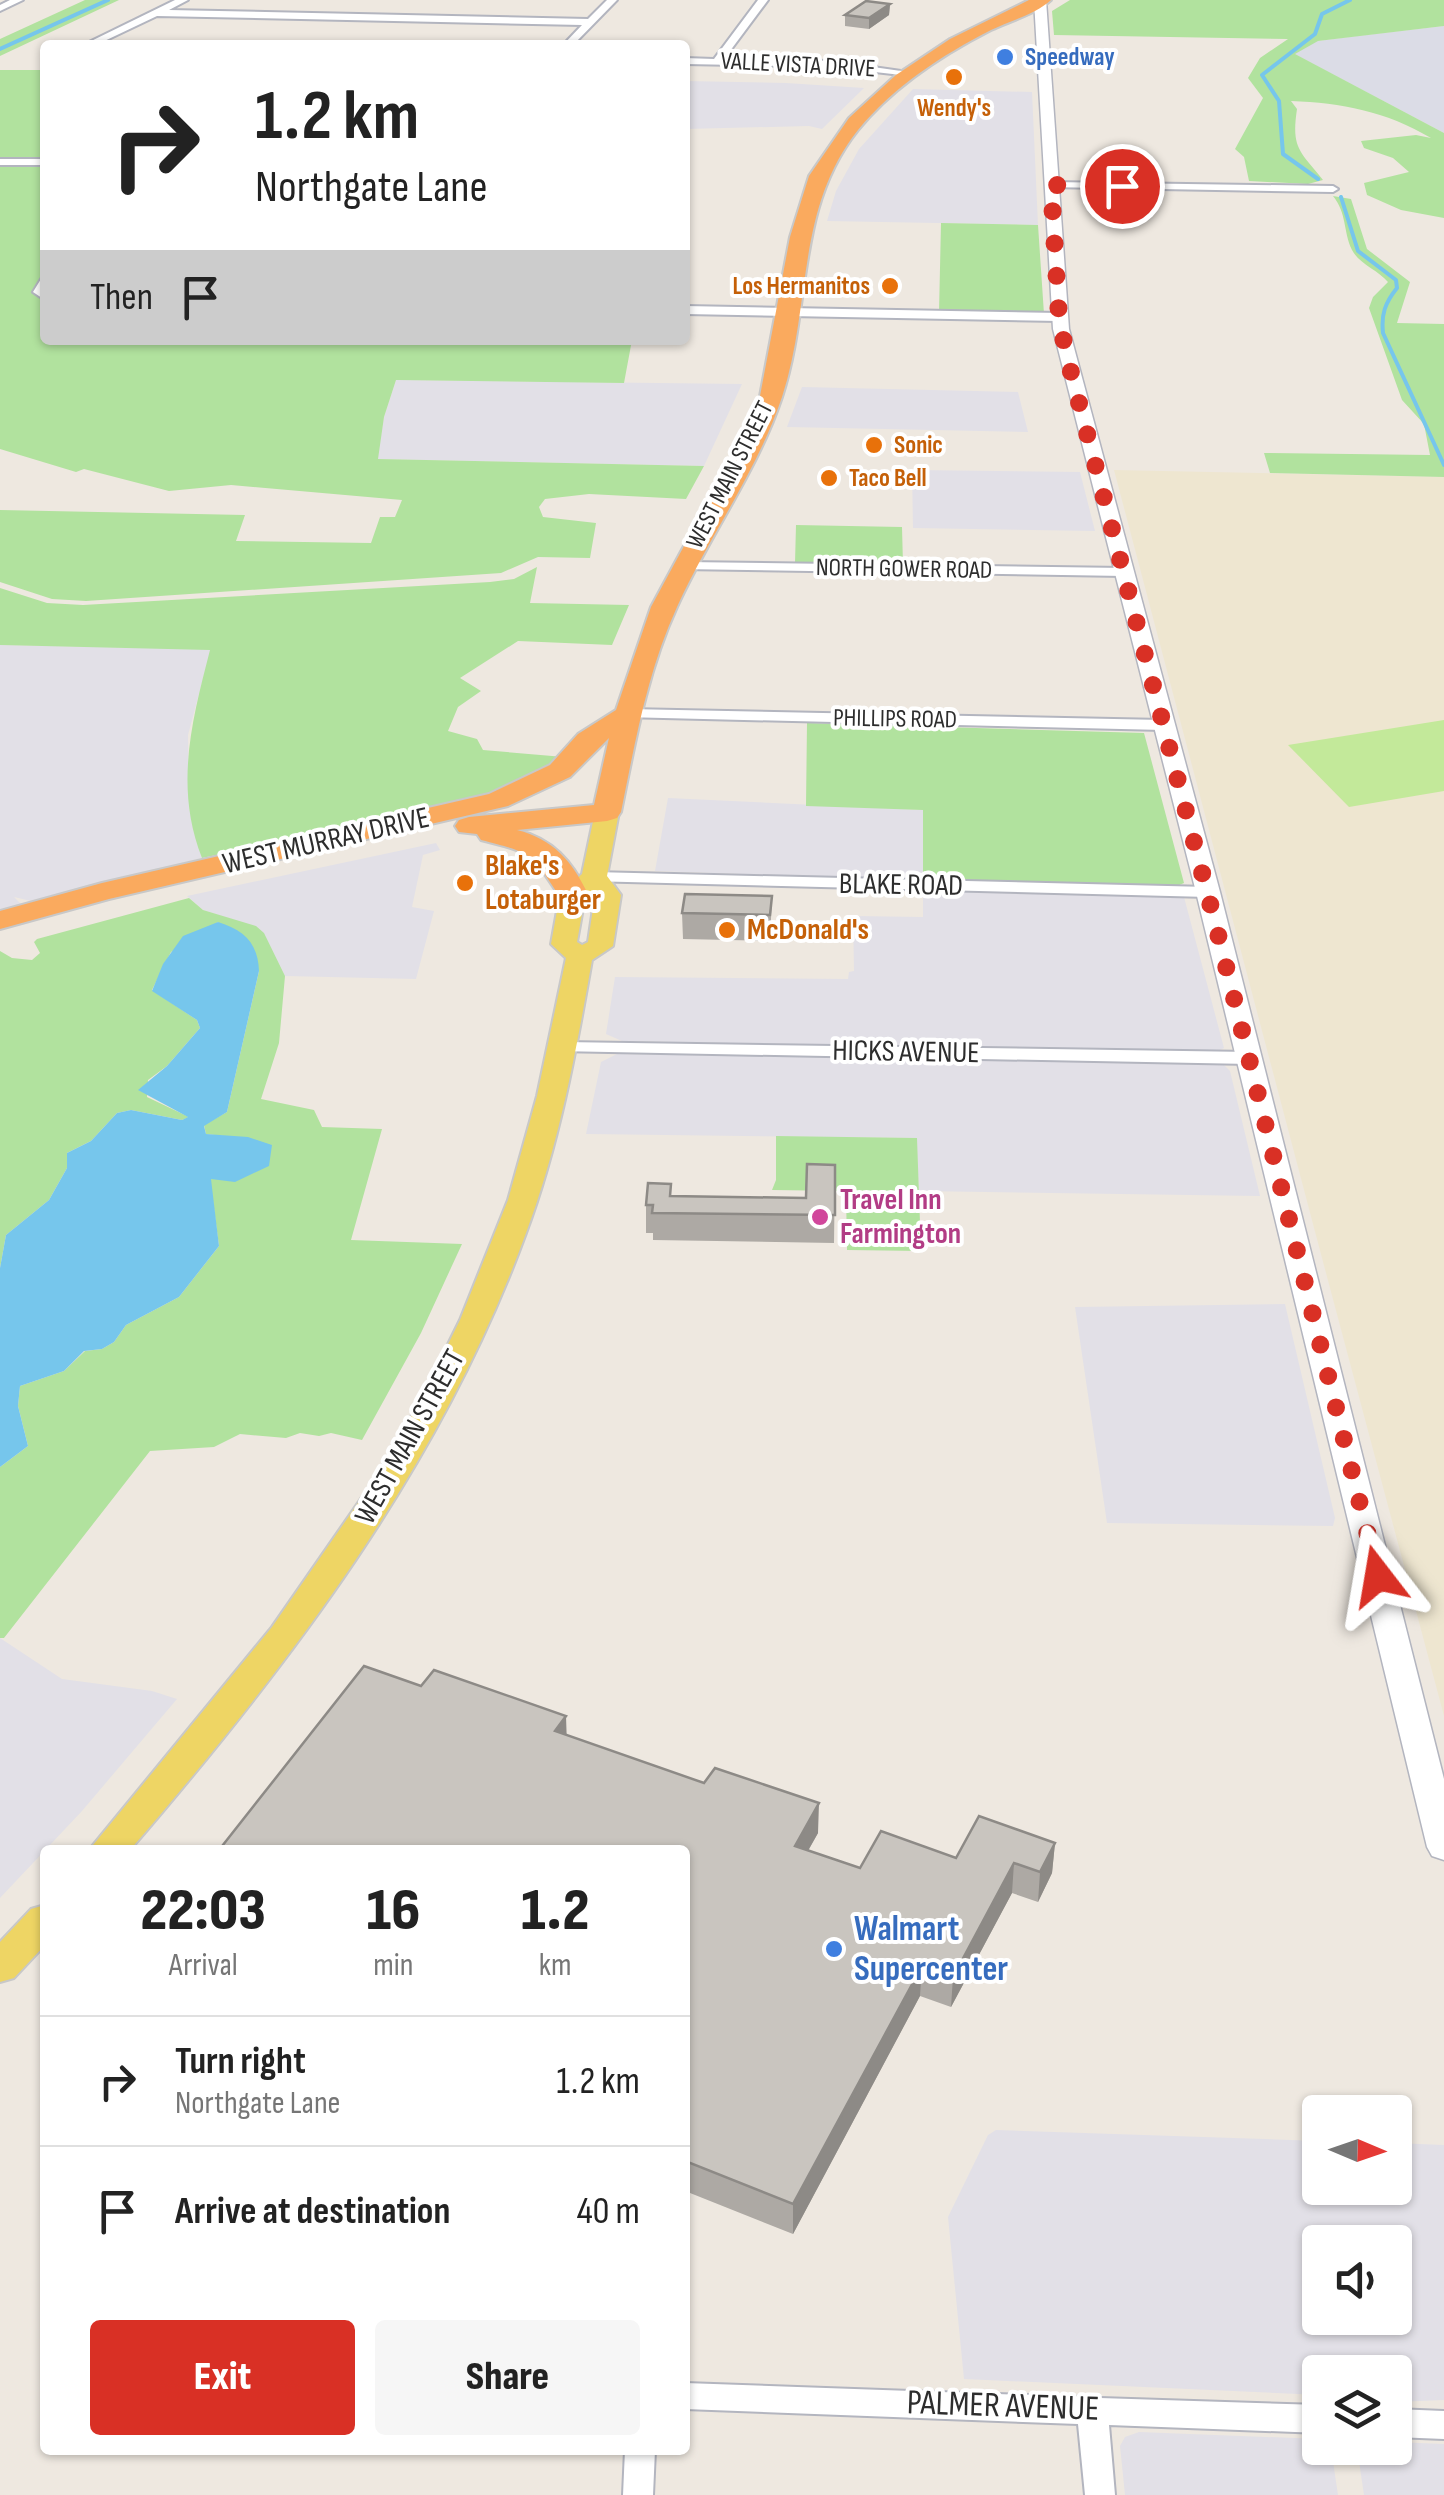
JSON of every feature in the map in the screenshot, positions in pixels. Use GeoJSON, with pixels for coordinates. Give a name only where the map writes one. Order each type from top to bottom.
{"type":"FeatureCollection","features":[{"type":"Feature","properties":{"kind":"highway","name":"WEST MAIN STREET"},"geometry":{"type":"LineString","coordinates":[[607,812],[628,714],[650,640],[766,410],[790,312],[801,222],[818,176],[864,113],[910,73],[982,28],[1041,0]]}},
{"type":"Feature","properties":{"kind":"highway"},"geometry":{"type":"LineString","coordinates":[[982,28],[1024,24],[1041,30]]}},
{"type":"Feature","properties":{"kind":"highway","name":"WEST MURRAY DRIVE"},"geometry":{"type":"LineString","coordinates":[[0,942],[385,836],[525,790],[560,771],[588,740],[628,714]]}},
{"type":"Feature","properties":{"kind":"highway","name":"WEST MURRAY DRIVE"},"geometry":{"type":"LineString","coordinates":[[0,920],[102,892],[385,836],[607,812]]}},
{"type":"Feature","properties":{"kind":"highway"},"geometry":{"type":"LineString","coordinates":[[385,836],[481,833],[518,837],[551,854],[584,885]]}},
{"type":"Feature","properties":{"kind":"main road"},"geometry":{"type":"LineString","coordinates":[[1041,0],[1059,317],[1250,1058],[1444,1846]]}},
{"type":"Feature","properties":{"kind":"main road","name":"WEST MAIN STREET"},"geometry":{"type":"LineString","coordinates":[[112,1845],[260,1670],[338,1560],[424,1422],[483,1302],[510,1236],[544,1132],[580,956],[600,946],[608,895],[584,885],[607,812]]}},
{"type":"Feature","properties":{"kind":"main road"},"geometry":{"type":"LineString","coordinates":[[0,1967],[40,1925]]}},
{"type":"Feature","properties":{"kind":"street"},"geometry":{"type":"LineString","coordinates":[[0,8],[18,0]]}},
{"type":"Feature","properties":{"kind":"street"},"geometry":{"type":"LineString","coordinates":[[98,40],[183,0]]}},
{"type":"Feature","properties":{"kind":"street"},"geometry":{"type":"LineString","coordinates":[[573,40],[612,0]]}},
{"type":"Feature","properties":{"kind":"street"},"geometry":{"type":"LineString","coordinates":[[717,61],[763,0]]}},
{"type":"Feature","properties":{"kind":"street"},"geometry":{"type":"LineString","coordinates":[[156,12],[590,22]]}},
{"type":"Feature","properties":{"kind":"street","name":"VALLE VISTA DRIVE"},"geometry":{"type":"LineString","coordinates":[[690,60],[819,63],[910,73]]}},
{"type":"Feature","properties":{"kind":"street"},"geometry":{"type":"LineString","coordinates":[[0,162],[40,162]]}},
{"type":"Feature","properties":{"kind":"street"},"geometry":{"type":"LineString","coordinates":[[1051,185],[1333,189]]}},
{"type":"Feature","properties":{"kind":"street"},"geometry":{"type":"LineString","coordinates":[[690,310],[1059,317]]}},
{"type":"Feature","properties":{"kind":"street","name":"NORTH GOWER ROAD"},"geometry":{"type":"LineString","coordinates":[[685,566],[1124,572]]}},
{"type":"Feature","properties":{"kind":"street","name":"PHILLIPS ROAD"},"geometry":{"type":"LineString","coordinates":[[628,714],[1163,725]]}},
{"type":"Feature","properties":{"kind":"street","name":"BLAKE ROAD"},"geometry":{"type":"LineString","coordinates":[[584,885],[1208,892]]}},
{"type":"Feature","properties":{"kind":"street","name":"HICKS AVENUE"},"geometry":{"type":"LineString","coordinates":[[563,1047],[1250,1058]]}},
{"type":"Feature","properties":{"kind":"street","name":"PALMER AVENUE"},"geometry":{"type":"LineString","coordinates":[[690,2396],[1302,2418]]}},
{"type":"Feature","properties":{"kind":"street"},"geometry":{"type":"LineString","coordinates":[[1092,2408],[1100,2495]]}},
{"type":"Feature","properties":{"kind":"street"},"geometry":{"type":"LineString","coordinates":[[1412,2424],[1444,2425]]}},
{"type":"Feature","properties":{"kind":"street"},"geometry":{"type":"LineString","coordinates":[[638,2495],[640,2455]]}},
{"type":"Feature","properties":{"kind":"shaded area"},"geometry":{"type":"Polygon","coordinates":[[[1444,26],[1444,133],[1279,46],[1357,36],[1444,26]]]}},
{"type":"Feature","properties":{"kind":"shaded area"},"geometry":{"type":"Polygon","coordinates":[[[690,81],[864,88],[822,129],[690,129],[690,81]]]}},
{"type":"Feature","properties":{"kind":"shaded area"},"geometry":{"type":"Polygon","coordinates":[[[913,89],[1032,92],[1038,225],[827,221],[836,191],[859,149],[913,89]]]}},
{"type":"Feature","properties":{"kind":"shaded area"},"geometry":{"type":"Polygon","coordinates":[[[396,380],[742,384],[704,466],[377,459],[384,417],[396,380]]]}},
{"type":"Feature","properties":{"kind":"shaded area"},"geometry":{"type":"Polygon","coordinates":[[[802,387],[1018,392],[1028,432],[787,427],[802,387]]]}},
{"type":"Feature","properties":{"kind":"shaded area"},"geometry":{"type":"Polygon","coordinates":[[[912,470],[1080,472],[1095,531],[913,528],[912,470]]]}},
{"type":"Feature","properties":{"kind":"shaded area"},"geometry":{"type":"Polygon","coordinates":[[[1114,470],[1444,477],[1444,1716],[1318,1243],[1114,470]]]}},
{"type":"Feature","properties":{"kind":"shaded area"},"geometry":{"type":"Polygon","coordinates":[[[0,645],[211,649],[188,735],[189,808],[202,858],[31,901],[14,897],[20,903],[33,903],[0,913],[0,645]]]}},
{"type":"Feature","properties":{"kind":"shaded area"},"geometry":{"type":"Polygon","coordinates":[[[668,798],[923,810],[923,880],[655,871],[668,798]]]}},
{"type":"Feature","properties":{"kind":"shaded area"},"geometry":{"type":"Polygon","coordinates":[[[436,843],[440,850],[423,855],[412,907],[434,911],[416,979],[285,976],[264,934],[256,927],[203,910],[187,896],[436,843]]]}},
{"type":"Feature","properties":{"kind":"shaded area"},"geometry":{"type":"Polygon","coordinates":[[[923,891],[1184,897],[1224,1048],[1215,1052],[622,1041],[606,1034],[615,977],[848,979],[849,972],[854,971],[853,916],[923,917],[923,891]]]}},
{"type":"Feature","properties":{"kind":"shaded area"},"geometry":{"type":"Polygon","coordinates":[[[617,1054],[1222,1063],[1230,1071],[1260,1196],[919,1191],[916,1138],[586,1134],[601,1062],[617,1054]]]}},
{"type":"Feature","properties":{"kind":"shaded area"},"geometry":{"type":"Polygon","coordinates":[[[1285,1304],[1335,1518],[1333,1526],[1107,1523],[1075,1307],[1285,1304]]]}},
{"type":"Feature","properties":{"kind":"shaded area"},"geometry":{"type":"Polygon","coordinates":[[[0,1638],[62,1679],[152,1691],[177,1699],[82,1811],[50,1845],[40,1845],[40,1856],[0,1898],[0,1638]]]}},
{"type":"Feature","properties":{"kind":"shaded area"},"geometry":{"type":"Polygon","coordinates":[[[996,2130],[1302,2140],[1302,2205],[1412,2205],[1412,2144],[1444,2145],[1444,2400],[1412,2401],[1412,2355],[1302,2355],[1302,2394],[964,2379],[948,2217],[988,2135],[996,2130]]]}},
{"type":"Feature","properties":{"kind":"shaded area"},"geometry":{"type":"Polygon","coordinates":[[[1139,2432],[1302,2438],[1302,2465],[1334,2465],[1338,2495],[1125,2495],[1120,2446],[1125,2437],[1139,2432]]]}},
{"type":"Feature","properties":{"kind":"shaded area"},"geometry":{"type":"Polygon","coordinates":[[[1412,2443],[1444,2444],[1444,2495],[1364,2495],[1360,2465],[1412,2465],[1412,2443]]]}},
{"type":"Feature","properties":{"kind":"green space"},"geometry":{"type":"Polygon","coordinates":[[[85,0],[119,0],[0,56],[0,39],[85,0]]]}},
{"type":"Feature","properties":{"kind":"green space"},"geometry":{"type":"Polygon","coordinates":[[[1070,0],[1444,0],[1444,26],[1318,41],[1295,54],[1444,133],[1444,218],[1401,210],[1367,195],[1364,183],[1409,172],[1393,158],[1364,148],[1361,141],[1416,135],[1431,138],[1397,121],[1346,106],[1291,101],[1297,109],[1295,133],[1299,149],[1323,180],[1308,184],[1249,181],[1244,157],[1235,149],[1263,98],[1248,78],[1260,58],[1288,39],[1054,35],[1052,11],[1070,0]]]}},
{"type":"Feature","properties":{"kind":"green space"},"geometry":{"type":"Polygon","coordinates":[[[0,70],[40,70],[40,345],[631,345],[624,383],[396,380],[384,417],[378,459],[704,466],[686,499],[589,494],[545,499],[539,507],[543,517],[596,523],[590,558],[538,557],[501,573],[86,601],[52,599],[0,582],[0,510],[245,515],[236,541],[371,543],[380,517],[395,517],[402,500],[231,485],[169,491],[84,469],[76,472],[0,449],[0,70]]]}},
{"type":"Feature","properties":{"kind":"green space"},"geometry":{"type":"Polygon","coordinates":[[[1333,196],[1351,199],[1367,249],[1410,282],[1397,323],[1444,324],[1444,477],[1270,473],[1264,453],[1430,455],[1424,424],[1402,400],[1369,308],[1373,297],[1388,282],[1352,250],[1341,209],[1333,196]]]}},
{"type":"Feature","properties":{"kind":"green space"},"geometry":{"type":"Polygon","coordinates":[[[941,223],[1038,225],[1044,314],[939,313],[941,223]]]}},
{"type":"Feature","properties":{"kind":"green space"},"geometry":{"type":"Polygon","coordinates":[[[796,525],[902,527],[903,565],[795,563],[796,525]]]}},
{"type":"Feature","properties":{"kind":"green space"},"geometry":{"type":"Polygon","coordinates":[[[537,567],[530,603],[629,605],[612,645],[518,641],[460,678],[481,691],[458,707],[448,731],[477,739],[483,750],[564,757],[512,789],[202,858],[194,832],[187,779],[192,728],[210,650],[0,645],[0,588],[47,603],[83,605],[490,582],[514,579],[537,567]]]}},
{"type":"Feature","properties":{"kind":"green space"},"geometry":{"type":"Polygon","coordinates":[[[1444,720],[1444,791],[1349,807],[1288,745],[1444,720]]]}},
{"type":"Feature","properties":{"kind":"green space"},"geometry":{"type":"Polygon","coordinates":[[[807,723],[1144,733],[1184,883],[1177,886],[923,880],[923,810],[806,806],[807,723]]]}},
{"type":"Feature","properties":{"kind":"green space"},"geometry":{"type":"Polygon","coordinates":[[[189,898],[203,910],[256,926],[264,933],[285,976],[279,1043],[261,1099],[314,1110],[322,1127],[382,1129],[351,1240],[462,1244],[421,1333],[362,1440],[331,1433],[300,1433],[286,1438],[240,1434],[214,1447],[150,1451],[4,1638],[0,1638],[0,1467],[28,1446],[18,1406],[20,1386],[64,1371],[85,1351],[102,1349],[114,1342],[126,1325],[179,1297],[219,1246],[210,1179],[224,1136],[206,1134],[204,1125],[227,1112],[259,971],[218,922],[171,952],[152,990],[197,1020],[200,1028],[167,1066],[148,1080],[147,1097],[189,1117],[182,1120],[131,1110],[117,1113],[91,1141],[67,1153],[67,1168],[49,1200],[6,1235],[0,1268],[0,951],[12,958],[32,960],[40,953],[34,942],[37,939],[189,898]]]}},
{"type":"Feature","properties":{"kind":"green space"},"geometry":{"type":"Polygon","coordinates":[[[776,1136],[917,1138],[921,1251],[847,1250],[846,1191],[772,1190],[776,1180],[776,1136]]]}},
{"type":"Feature","properties":{"kind":"water"},"geometry":{"type":"Polygon","coordinates":[[[218,922],[248,939],[256,953],[259,971],[227,1112],[204,1126],[206,1134],[248,1137],[272,1145],[269,1166],[235,1182],[211,1179],[219,1246],[179,1297],[126,1325],[114,1342],[102,1349],[84,1351],[64,1371],[20,1386],[18,1406],[28,1446],[0,1467],[0,1268],[6,1235],[49,1200],[67,1168],[67,1153],[91,1141],[117,1113],[131,1110],[182,1120],[188,1117],[138,1090],[167,1066],[200,1028],[197,1020],[152,991],[163,964],[183,936],[218,922]]]}},
{"type":"Feature","properties":{"kind":"building"},"geometry":{"type":"Polygon","coordinates":[[[866,1],[890,4],[869,18],[845,15],[866,1]]]}},
{"type":"Feature","properties":{"kind":"building"},"geometry":{"type":"Polygon","coordinates":[[[685,894],[772,896],[770,915],[682,913],[685,894]]]}},
{"type":"Feature","properties":{"kind":"building"},"geometry":{"type":"Polygon","coordinates":[[[807,1164],[835,1165],[835,1215],[652,1213],[653,1205],[646,1205],[648,1183],[671,1184],[670,1196],[806,1198],[807,1164]]]}},
{"type":"Feature","properties":{"kind":"building","name":"Walmart Supercenter"},"geometry":{"type":"Polygon","coordinates":[[[364,1666],[421,1686],[434,1670],[566,1716],[555,1731],[704,1783],[715,1768],[819,1803],[795,1846],[860,1868],[881,1831],[956,1858],[979,1816],[1055,1843],[1040,1872],[1014,1863],[953,1977],[922,1966],[793,2204],[690,2163],[690,1845],[223,1845],[364,1666]]]}},
{"type":"Feature","properties":{"kind":"waterway"},"geometry":{"type":"LineString","coordinates":[[0,49],[108,0]]}},
{"type":"Feature","properties":{"kind":"waterway"},"geometry":{"type":"LineString","coordinates":[[1318,179],[1283,154],[1279,101],[1262,75],[1315,34],[1322,14],[1350,0]]}},
{"type":"Feature","properties":{"kind":"waterway"},"geometry":{"type":"LineString","coordinates":[[1341,197],[1358,251],[1396,280],[1397,288],[1383,314],[1383,333],[1444,465]]}},
{"type":"Feature","properties":{"kind":"place","name":"Speedway"},"geometry":{"type":"Point","coordinates":[1005,57]}},
{"type":"Feature","properties":{"kind":"place","name":"Wendy's"},"geometry":{"type":"Point","coordinates":[954,77]}},
{"type":"Feature","properties":{"kind":"place","name":"Los Hermanitos"},"geometry":{"type":"Point","coordinates":[890,286]}},
{"type":"Feature","properties":{"kind":"place","name":"Sonic"},"geometry":{"type":"Point","coordinates":[874,445]}},
{"type":"Feature","properties":{"kind":"place","name":"Taco Bell"},"geometry":{"type":"Point","coordinates":[829,478]}},
{"type":"Feature","properties":{"kind":"place","name":"Blake's Lotaburger"},"geometry":{"type":"Point","coordinates":[465,883]}},
{"type":"Feature","properties":{"kind":"place","name":"McDonald's"},"geometry":{"type":"Point","coordinates":[727,930]}},
{"type":"Feature","properties":{"kind":"place","name":"Travel Inn Farmington"},"geometry":{"type":"Point","coordinates":[820,1217]}},
{"type":"Feature","properties":{"kind":"place","name":"Walmart Supercenter"},"geometry":{"type":"Point","coordinates":[834,1949]}},
{"type":"Feature","properties":{"kind":"route"},"geometry":{"type":"LineString","coordinates":[[1122,186],[1051,185],[1061,330],[1250,1058],[1378,1576]]}}]}
